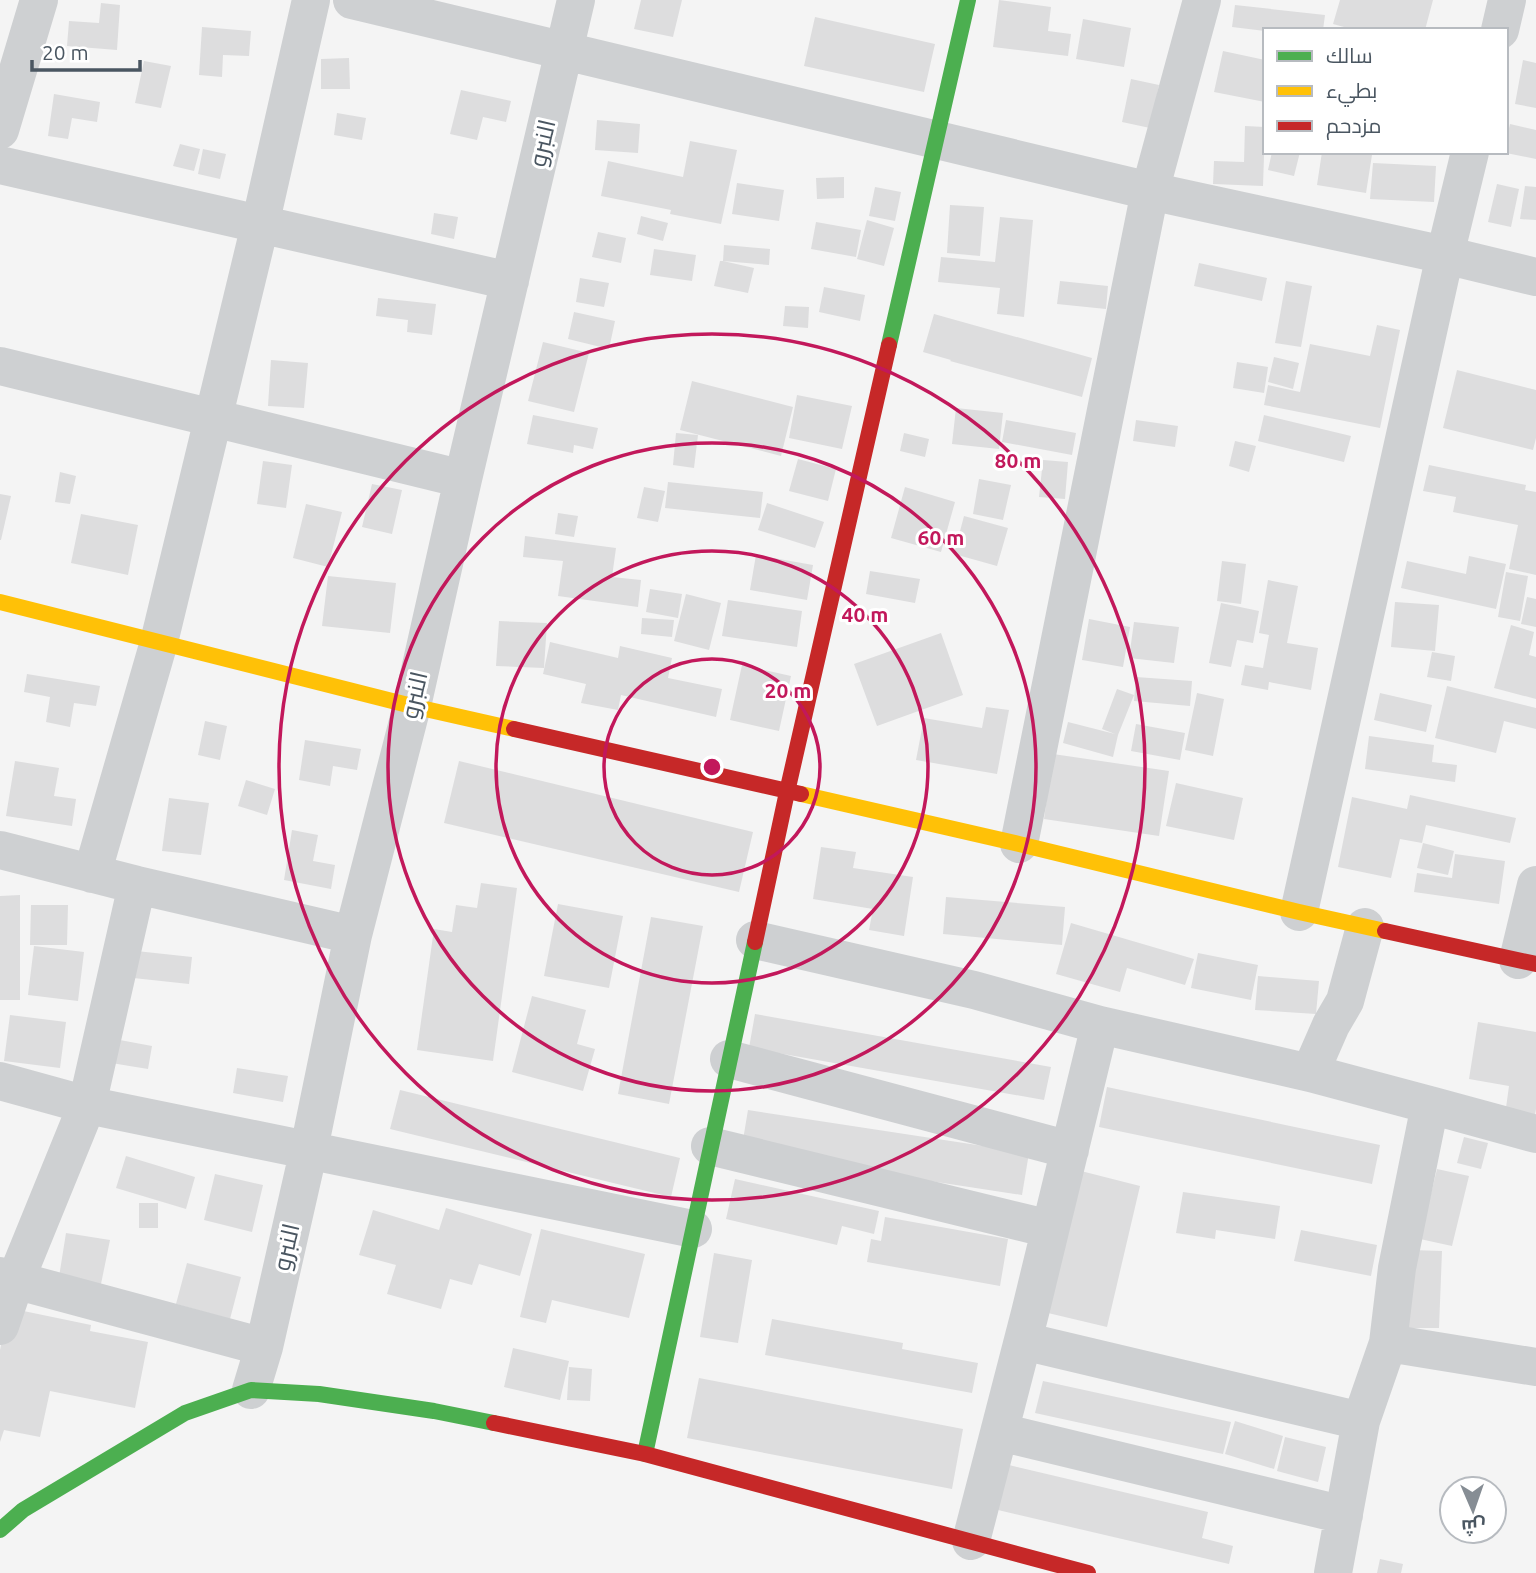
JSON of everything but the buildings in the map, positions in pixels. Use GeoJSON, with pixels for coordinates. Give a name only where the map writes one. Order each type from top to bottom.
{"type":"FeatureCollection","features":[{"type":"Feature","properties":{"kind":"street"},"geometry":{"type":"LineString","coordinates":[[0,130],[39,0]]}},
{"type":"Feature","properties":{"kind":"street"},"geometry":{"type":"LineString","coordinates":[[92,874],[159,642],[312,0]]}},
{"type":"Feature","properties":{"kind":"street"},"geometry":{"type":"LineString","coordinates":[[352,0],[1150,191],[1536,277]]}},
{"type":"Feature","properties":{"kind":"street","name":"النبرو"},"geometry":{"type":"LineString","coordinates":[[251,1390],[264,1347],[309,1149],[354,935],[412,706],[576,0]]}},
{"type":"Feature","properties":{"kind":"street"},"geometry":{"type":"LineString","coordinates":[[645,1454],[787,792],[968,0]]}},
{"type":"Feature","properties":{"kind":"street"},"geometry":{"type":"LineString","coordinates":[[1019,844],[1150,191],[1202,0]]}},
{"type":"Feature","properties":{"kind":"street"},"geometry":{"type":"LineString","coordinates":[[1500,28],[1507,0]]}},
{"type":"Feature","properties":{"kind":"street"},"geometry":{"type":"LineString","coordinates":[[1299,912],[1470,154]]}},
{"type":"Feature","properties":{"kind":"street"},"geometry":{"type":"LineString","coordinates":[[0,165],[510,281]]}},
{"type":"Feature","properties":{"kind":"street"},"geometry":{"type":"LineString","coordinates":[[0,366],[463,479]]}},
{"type":"Feature","properties":{"kind":"street"},"geometry":{"type":"LineString","coordinates":[[0,602],[412,706],[1019,844],[1299,912],[1527,962],[1536,885]]}},
{"type":"Feature","properties":{"kind":"street"},"geometry":{"type":"LineString","coordinates":[[0,850],[354,935]]}},
{"type":"Feature","properties":{"kind":"street"},"geometry":{"type":"LineString","coordinates":[[0,1326],[8,1278],[87,1105],[138,885]]}},
{"type":"Feature","properties":{"kind":"street"},"geometry":{"type":"LineString","coordinates":[[1310,1073],[1345,1001],[1366,927]]}},
{"type":"Feature","properties":{"kind":"street"},"geometry":{"type":"LineString","coordinates":[[755,940],[974,990],[1100,1025],[1310,1073],[1536,1134]]}},
{"type":"Feature","properties":{"kind":"street"},"geometry":{"type":"LineString","coordinates":[[971,1541],[1100,1025]]}},
{"type":"Feature","properties":{"kind":"street"},"geometry":{"type":"LineString","coordinates":[[729,1059],[1069,1150]]}},
{"type":"Feature","properties":{"kind":"street"},"geometry":{"type":"LineString","coordinates":[[0,1081],[87,1105],[693,1229]]}},
{"type":"Feature","properties":{"kind":"street"},"geometry":{"type":"LineString","coordinates":[[1333,1573],[1361,1422],[1388,1343],[1398,1268],[1430,1105]]}},
{"type":"Feature","properties":{"kind":"street"},"geometry":{"type":"LineString","coordinates":[[710,1146],[1051,1229]]}},
{"type":"Feature","properties":{"kind":"street"},"geometry":{"type":"LineString","coordinates":[[8,1278],[264,1347]]}},
{"type":"Feature","properties":{"kind":"street"},"geometry":{"type":"LineString","coordinates":[[1023,1341],[1361,1422]]}},
{"type":"Feature","properties":{"kind":"street"},"geometry":{"type":"LineString","coordinates":[[1388,1343],[1536,1367]]}},
{"type":"Feature","properties":{"kind":"street"},"geometry":{"type":"LineString","coordinates":[[8,1514],[185,1413],[251,1390],[320,1394],[434,1411],[645,1454],[1088,1573]]}},
{"type":"Feature","properties":{"kind":"street"},"geometry":{"type":"LineString","coordinates":[[1000,1432],[1343,1515]]}},
{"type":"Feature","properties":{"kind":"traffic: fast"},"geometry":{"type":"LineString","coordinates":[[889,345],[968,0]]}},
{"type":"Feature","properties":{"kind":"traffic: fast"},"geometry":{"type":"LineString","coordinates":[[645,1454],[755,942]]}},
{"type":"Feature","properties":{"kind":"traffic: fast"},"geometry":{"type":"LineString","coordinates":[[0,1530],[23,1510],[185,1413],[251,1390],[319,1394],[494,1423]]}},
{"type":"Feature","properties":{"kind":"traffic: slow"},"geometry":{"type":"LineString","coordinates":[[0,602],[412,706],[514,729]]}},
{"type":"Feature","properties":{"kind":"traffic: slow"},"geometry":{"type":"LineString","coordinates":[[801,794],[1385,931]]}},
{"type":"Feature","properties":{"kind":"traffic: jam"},"geometry":{"type":"LineString","coordinates":[[755,942],[889,345]]}},
{"type":"Feature","properties":{"kind":"traffic: jam"},"geometry":{"type":"LineString","coordinates":[[514,729],[801,794]]}},
{"type":"Feature","properties":{"kind":"traffic: jam"},"geometry":{"type":"LineString","coordinates":[[1385,931],[1536,964]]}},
{"type":"Feature","properties":{"kind":"traffic: jam"},"geometry":{"type":"LineString","coordinates":[[494,1423],[645,1454],[1088,1573]]}}]}
